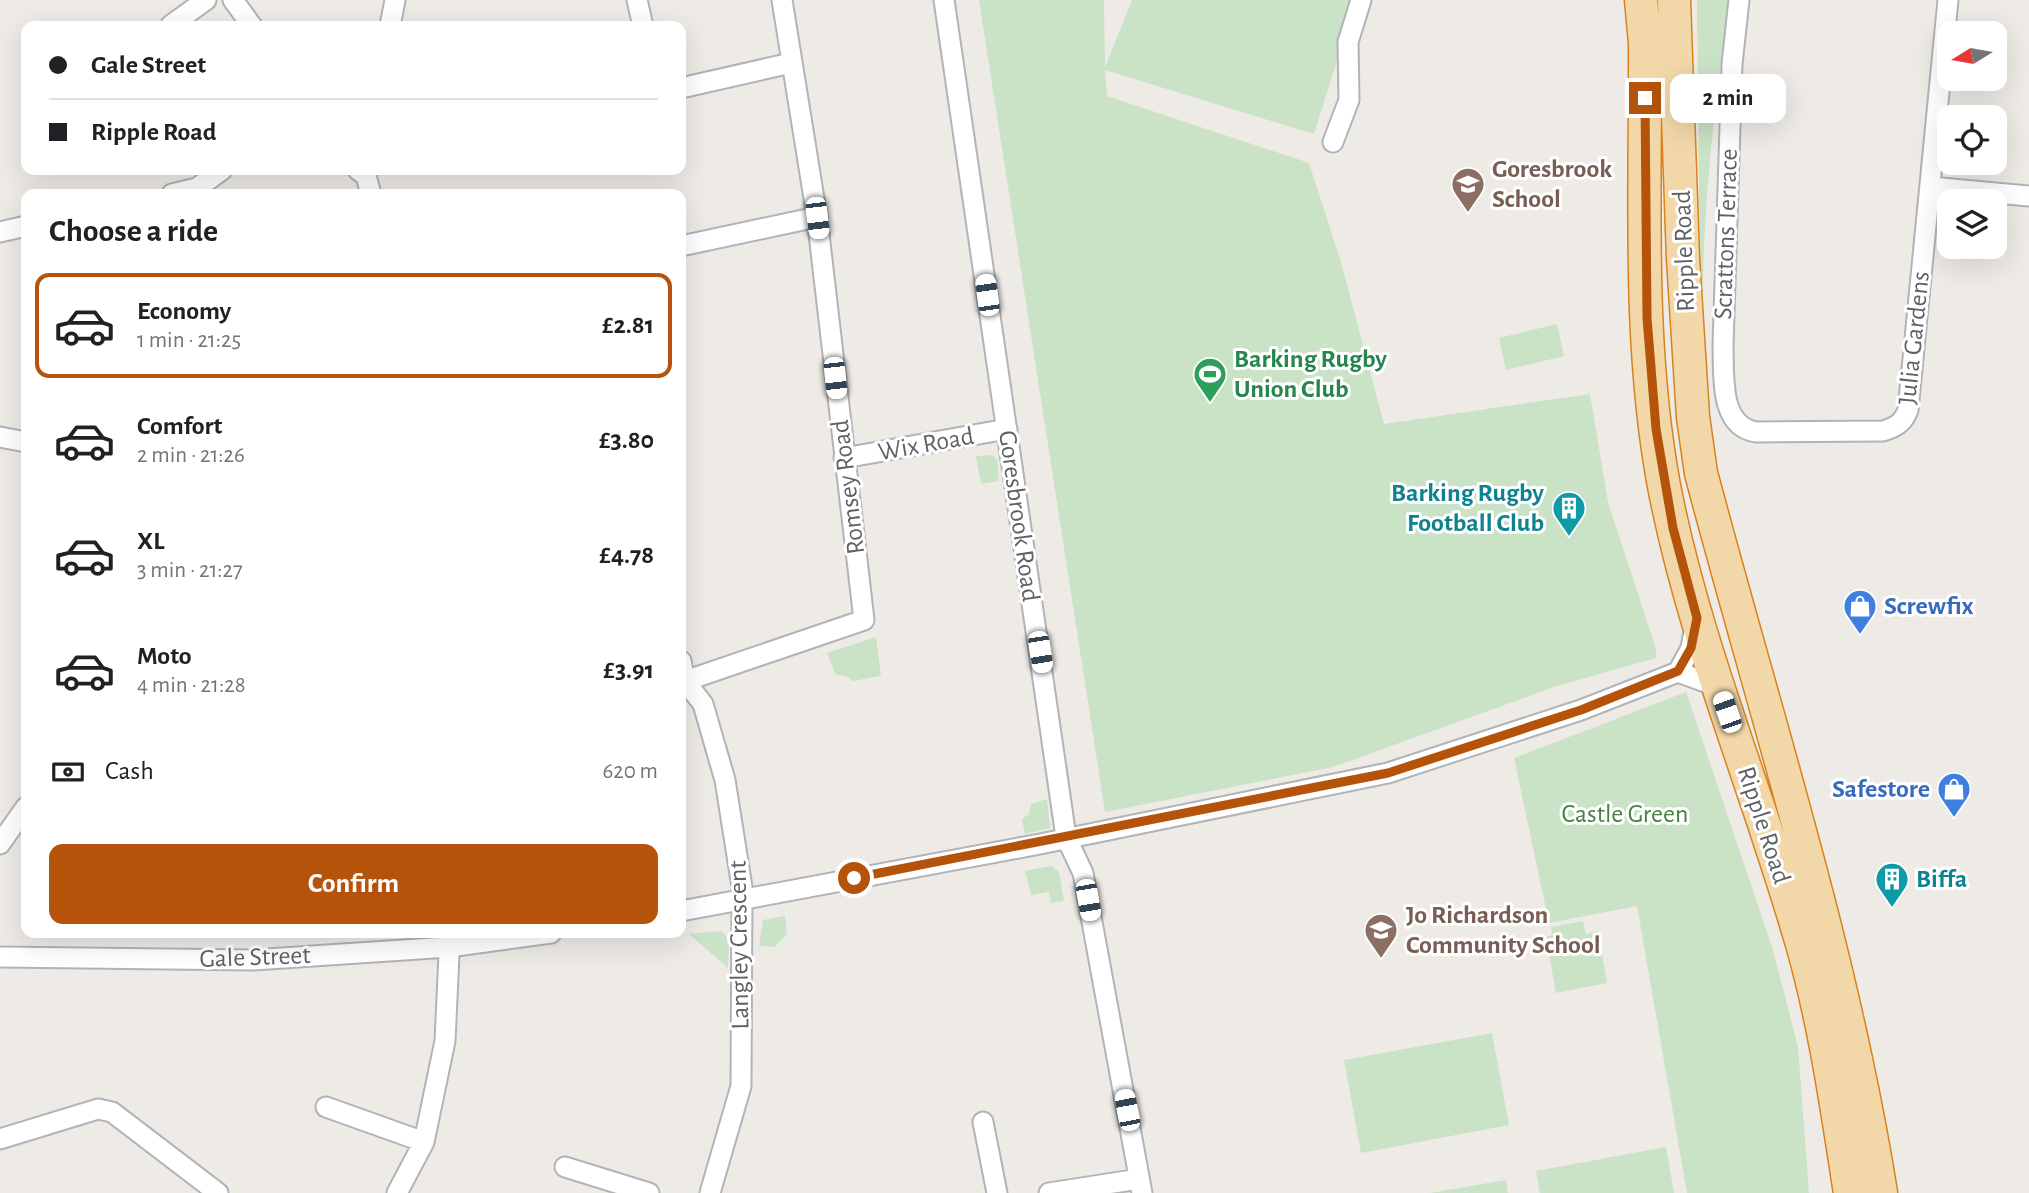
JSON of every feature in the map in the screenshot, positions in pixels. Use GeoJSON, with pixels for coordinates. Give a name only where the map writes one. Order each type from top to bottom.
{"type":"FeatureCollection","features":[{"type":"Feature","properties":{"kind":"highway","name":"Ripple Road"},"geometry":{"type":"LineString","coordinates":[[1641,0],[1645,43],[1647,318],[1656,429],[1680,559],[1718,687],[1803,948],[1836,1098],[1850,1193]]}},
{"type":"Feature","properties":{"kind":"highway","name":"Ripple Road"},"geometry":{"type":"LineString","coordinates":[[1674,0],[1683,259],[1693,416],[1701,473],[1750,661],[1830,939],[1865,1094],[1881,1193]]}},
{"type":"Feature","properties":{"kind":"street"},"geometry":{"type":"LineString","coordinates":[[177,21],[206,0]]}},
{"type":"Feature","properties":{"kind":"street"},"geometry":{"type":"LineString","coordinates":[[233,0],[248,21]]}},
{"type":"Feature","properties":{"kind":"street"},"geometry":{"type":"LineString","coordinates":[[391,21],[395,0]]}},
{"type":"Feature","properties":{"kind":"street"},"geometry":{"type":"LineString","coordinates":[[637,0],[642,21]]}},
{"type":"Feature","properties":{"kind":"street","name":"Romsey Road"},"geometry":{"type":"LineString","coordinates":[[686,681],[864,620],[817,218],[782,0]]}},
{"type":"Feature","properties":{"kind":"street","name":"Goresbrook Road"},"geometry":{"type":"LineString","coordinates":[[944,0],[1066,837],[1083,873],[1141,1186]]}},
{"type":"Feature","properties":{"kind":"street"},"geometry":{"type":"LineString","coordinates":[[1333,142],[1349,100],[1348,42],[1361,0]]}},
{"type":"Feature","properties":{"kind":"street","name":"Scrattons Terrace"},"geometry":{"type":"LineString","coordinates":[[1737,424],[1731,415],[1725,383],[1723,346],[1732,64],[1739,0]]}},
{"type":"Feature","properties":{"kind":"street","name":"Julia Gardens"},"geometry":{"type":"LineString","coordinates":[[1737,424],[1756,432],[1883,431],[1897,427],[1904,419],[1908,410],[1948,0]]}},
{"type":"Feature","properties":{"kind":"street"},"geometry":{"type":"LineString","coordinates":[[686,87],[791,63]]}},
{"type":"Feature","properties":{"kind":"street"},"geometry":{"type":"LineString","coordinates":[[193,189],[215,175]]}},
{"type":"Feature","properties":{"kind":"street"},"geometry":{"type":"LineString","coordinates":[[1930,187],[2029,196]]}},
{"type":"Feature","properties":{"kind":"street"},"geometry":{"type":"LineString","coordinates":[[686,245],[817,218]]}},
{"type":"Feature","properties":{"kind":"street"},"geometry":{"type":"LineString","coordinates":[[0,230],[21,227]]}},
{"type":"Feature","properties":{"kind":"street","name":"Wix Road"},"geometry":{"type":"LineString","coordinates":[[844,458],[1007,429]]}},
{"type":"Feature","properties":{"kind":"street"},"geometry":{"type":"LineString","coordinates":[[0,437],[21,441]]}},
{"type":"Feature","properties":{"kind":"street"},"geometry":{"type":"LineString","coordinates":[[686,910],[1388,773],[1581,710],[1678,671],[1691,648],[1697,618]]}},
{"type":"Feature","properties":{"kind":"street"},"geometry":{"type":"LineString","coordinates":[[1678,671],[1718,687]]}},
{"type":"Feature","properties":{"kind":"street","name":"Langley Crescent"},"geometry":{"type":"LineString","coordinates":[[686,682],[703,704],[725,780],[743,887],[741,1086],[710,1193]]}},
{"type":"Feature","properties":{"kind":"street"},"geometry":{"type":"LineString","coordinates":[[0,844],[21,814]]}},
{"type":"Feature","properties":{"kind":"street","name":"Gale Street"},"geometry":{"type":"LineString","coordinates":[[0,957],[252,960],[478,938]]}},
{"type":"Feature","properties":{"kind":"street"},"geometry":{"type":"LineString","coordinates":[[397,1193],[424,1142],[445,1041],[449,940]]}},
{"type":"Feature","properties":{"kind":"street"},"geometry":{"type":"LineString","coordinates":[[326,1107],[424,1142]]}},
{"type":"Feature","properties":{"kind":"street"},"geometry":{"type":"LineString","coordinates":[[0,1139],[98,1109],[112,1112],[219,1193]]}},
{"type":"Feature","properties":{"kind":"street"},"geometry":{"type":"LineString","coordinates":[[983,1122],[997,1193]]}},
{"type":"Feature","properties":{"kind":"street"},"geometry":{"type":"LineString","coordinates":[[565,1167],[649,1193]]}},
{"type":"Feature","properties":{"kind":"street"},"geometry":{"type":"LineString","coordinates":[[1049,1193],[1141,1186]]}},
{"type":"Feature","properties":{"kind":"green space","name":"Barking Rugby Union Club"},"geometry":{"type":"Polygon","coordinates":[[[979,0],[1104,0],[1105,67],[1132,0],[1356,0],[1314,134],[1105,70],[1107,96],[1309,163],[1341,262],[1384,424],[1590,394],[1608,502],[1656,649],[1656,658],[1557,686],[1333,767],[1105,812],[979,0]]]}},
{"type":"Feature","properties":{"kind":"green space"},"geometry":{"type":"Polygon","coordinates":[[[1697,0],[1729,0],[1706,204],[1703,306],[1710,423],[1729,523],[1726,523],[1701,394],[1697,0]]]}},
{"type":"Feature","properties":{"kind":"green space"},"geometry":{"type":"Polygon","coordinates":[[[1557,324],[1564,356],[1506,370],[1499,338],[1557,324]]]}},
{"type":"Feature","properties":{"kind":"green space"},"geometry":{"type":"Polygon","coordinates":[[[992,455],[997,460],[999,481],[981,484],[976,456],[992,455]]]}},
{"type":"Feature","properties":{"kind":"green space"},"geometry":{"type":"Polygon","coordinates":[[[876,637],[881,676],[853,681],[846,676],[836,675],[827,653],[876,637]]]}},
{"type":"Feature","properties":{"kind":"green space","name":"Castle Green"},"geometry":{"type":"Polygon","coordinates":[[[1686,692],[1773,950],[1798,1047],[1809,1193],[1687,1193],[1637,906],[1549,923],[1514,758],[1686,692]]]}},
{"type":"Feature","properties":{"kind":"green space"},"geometry":{"type":"Polygon","coordinates":[[[1047,799],[1050,828],[1025,834],[1022,819],[1029,814],[1031,804],[1047,799]]]}},
{"type":"Feature","properties":{"kind":"green space"},"geometry":{"type":"Polygon","coordinates":[[[1051,866],[1059,872],[1064,901],[1051,903],[1049,892],[1031,895],[1025,871],[1051,866]]]}},
{"type":"Feature","properties":{"kind":"green space"},"geometry":{"type":"Polygon","coordinates":[[[785,916],[787,934],[774,947],[759,946],[763,920],[785,916]]]}},
{"type":"Feature","properties":{"kind":"green space"},"geometry":{"type":"Polygon","coordinates":[[[1583,921],[1586,934],[1598,931],[1607,983],[1556,993],[1546,937],[1552,935],[1551,927],[1583,921]]]}},
{"type":"Feature","properties":{"kind":"green space"},"geometry":{"type":"Polygon","coordinates":[[[722,931],[729,940],[728,968],[689,934],[722,931]]]}},
{"type":"Feature","properties":{"kind":"green space"},"geometry":{"type":"Polygon","coordinates":[[[1492,1033],[1509,1125],[1361,1153],[1344,1060],[1492,1033]]]}},
{"type":"Feature","properties":{"kind":"green space"},"geometry":{"type":"Polygon","coordinates":[[[1666,1147],[1674,1193],[1540,1193],[1536,1171],[1666,1147]]]}},
{"type":"Feature","properties":{"kind":"green space"},"geometry":{"type":"Polygon","coordinates":[[[1506,1180],[1508,1193],[1430,1193],[1506,1180]]]}},
{"type":"Feature","properties":{"kind":"place","name":"Goresbrook School"},"geometry":{"type":"Point","coordinates":[1468,214]}},
{"type":"Feature","properties":{"kind":"place","name":"Barking Rugby Union Club"},"geometry":{"type":"Point","coordinates":[1210,404]}},
{"type":"Feature","properties":{"kind":"place","name":"Barking Rugby Football Club"},"geometry":{"type":"Point","coordinates":[1569,538]}},
{"type":"Feature","properties":{"kind":"place","name":"Screwfix"},"geometry":{"type":"Point","coordinates":[1860,636]}},
{"type":"Feature","properties":{"kind":"place","name":"Safestore"},"geometry":{"type":"Point","coordinates":[1954,819]}},
{"type":"Feature","properties":{"kind":"place","name":"Biffa"},"geometry":{"type":"Point","coordinates":[1892,909]}},
{"type":"Feature","properties":{"kind":"place","name":"Jo Richardson Community School"},"geometry":{"type":"Point","coordinates":[1381,960]}},
{"type":"Feature","properties":{"kind":"route"},"geometry":{"type":"LineString","coordinates":[[854,878],[1040,844],[1388,773],[1581,710],[1678,671],[1691,648],[1697,618],[1673,528],[1656,429],[1647,318],[1645,98]]}}]}
